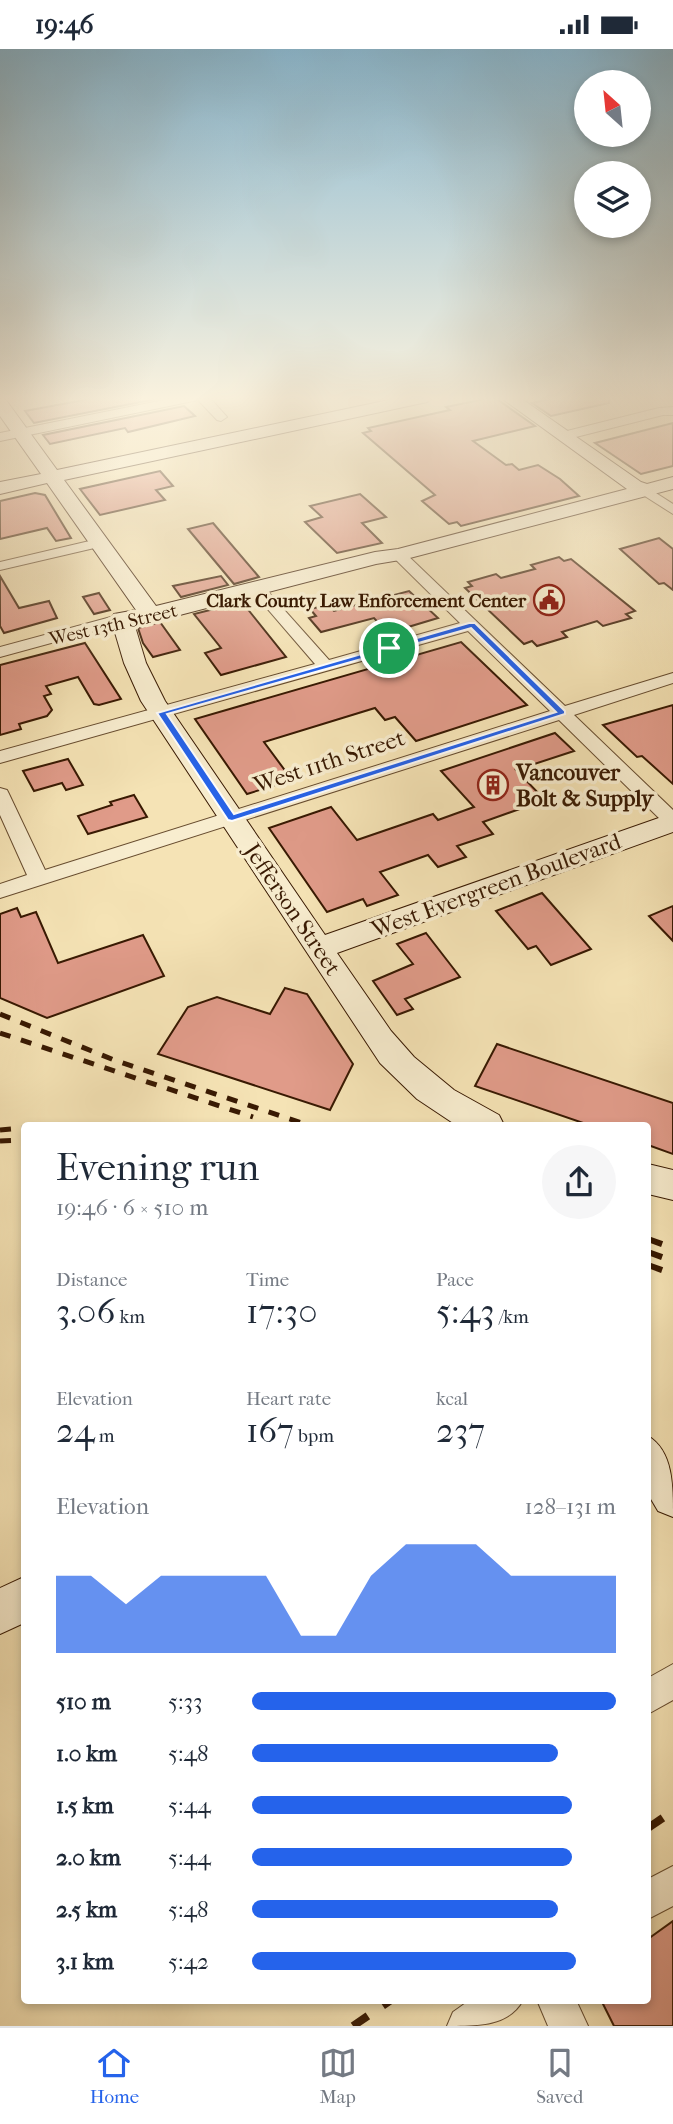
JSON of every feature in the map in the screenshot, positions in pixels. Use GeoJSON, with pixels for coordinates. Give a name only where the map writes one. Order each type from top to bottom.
{"type":"FeatureCollection","features":[{"type":"Feature","properties":{"kind":"street"},"geometry":{"type":"LineString","coordinates":[[60,489],[150,614]]}},
{"type":"Feature","properties":{"kind":"street","name":"West 13th Street"},"geometry":{"type":"LineString","coordinates":[[0,652],[122,619],[257,589],[375,558],[399,555],[648,489]]}},
{"type":"Feature","properties":{"kind":"street"},"geometry":{"type":"LineString","coordinates":[[645,490],[673,510]]}},
{"type":"Feature","properties":{"kind":"street"},"geometry":{"type":"LineString","coordinates":[[0,566],[98,543]]}},
{"type":"Feature","properties":{"kind":"street"},"geometry":{"type":"LineString","coordinates":[[399,555],[673,822]]}},
{"type":"Feature","properties":{"kind":"street"},"geometry":{"type":"LineString","coordinates":[[257,589],[326,666]]}},
{"type":"Feature","properties":{"kind":"street","name":"Jefferson Street"},"geometry":{"type":"LineString","coordinates":[[122,619],[135,663],[162,713],[380,1040],[403,1068],[448,1104],[481,1122]]}},
{"type":"Feature","properties":{"kind":"street"},"geometry":{"type":"LineString","coordinates":[[0,757],[472,625]]}},
{"type":"Feature","properties":{"kind":"street","name":"West 11th Street"},"geometry":{"type":"LineString","coordinates":[[0,891],[673,678]]}},
{"type":"Feature","properties":{"kind":"street"},"geometry":{"type":"LineString","coordinates":[[0,794],[39,879]]}},
{"type":"Feature","properties":{"kind":"street","name":"West Evergreen Boulevard"},"geometry":{"type":"LineString","coordinates":[[319,948],[673,822]]}},
{"type":"Feature","properties":{"kind":"street"},"geometry":{"type":"LineString","coordinates":[[651,1179],[673,1185]]}},
{"type":"Feature","properties":{"kind":"street"},"geometry":{"type":"LineString","coordinates":[[651,1462],[673,1496]]}},
{"type":"Feature","properties":{"kind":"street"},"geometry":{"type":"LineString","coordinates":[[0,1612],[21,1601]]}},
{"type":"Feature","properties":{"kind":"street"},"geometry":{"type":"LineString","coordinates":[[651,1695],[673,1681]]}},
{"type":"Feature","properties":{"kind":"street"},"geometry":{"type":"LineString","coordinates":[[651,1899],[673,1884]]}},
{"type":"Feature","properties":{"kind":"street"},"geometry":{"type":"LineString","coordinates":[[467,2026],[498,2004]]}},
{"type":"Feature","properties":{"kind":"street"},"geometry":{"type":"LineString","coordinates":[[558,2004],[568,2026]]}},
{"type":"Feature","properties":{"kind":"building"},"geometry":{"type":"Polygon","coordinates":[[[80,489],[159,489],[156,490],[165,500],[100,515],[80,489]]]}},
{"type":"Feature","properties":{"kind":"building"},"geometry":{"type":"Polygon","coordinates":[[[428,489],[571,489],[579,496],[461,526],[457,522],[449,524],[422,501],[435,495],[428,489]]]}},
{"type":"Feature","properties":{"kind":"building"},"geometry":{"type":"Polygon","coordinates":[[[35,493],[45,495],[71,538],[56,541],[47,528],[0,539],[0,501],[35,493]]]}},
{"type":"Feature","properties":{"kind":"building"},"geometry":{"type":"Polygon","coordinates":[[[360,494],[386,517],[362,523],[382,543],[337,553],[305,522],[322,517],[310,506],[360,494]]]}},
{"type":"Feature","properties":{"kind":"building"},"geometry":{"type":"Polygon","coordinates":[[[213,523],[259,577],[234,584],[188,529],[213,523]]]}},
{"type":"Feature","properties":{"kind":"building"},"geometry":{"type":"Polygon","coordinates":[[[659,538],[673,549],[673,590],[664,583],[659,584],[620,549],[659,538]]]}},
{"type":"Feature","properties":{"kind":"building","name":"Clark County Law Enforcement Center"},"geometry":{"type":"Polygon","coordinates":[[[559,557],[564,561],[571,559],[635,611],[626,614],[631,618],[603,626],[597,621],[562,632],[567,637],[537,646],[532,641],[524,644],[465,588],[472,586],[468,582],[496,574],[501,578],[535,569],[531,565],[559,557]]]}},
{"type":"Feature","properties":{"kind":"building"},"geometry":{"type":"Polygon","coordinates":[[[0,576],[19,608],[49,601],[57,618],[4,633],[0,626],[0,576]]]}},
{"type":"Feature","properties":{"kind":"building"},"geometry":{"type":"Polygon","coordinates":[[[221,576],[228,585],[181,597],[173,586],[221,576]]]}},
{"type":"Feature","properties":{"kind":"building"},"geometry":{"type":"Polygon","coordinates":[[[409,591],[438,618],[388,633],[374,618],[321,632],[309,618],[316,616],[310,609],[328,605],[334,611],[409,591]]]}},
{"type":"Feature","properties":{"kind":"building"},"geometry":{"type":"Polygon","coordinates":[[[99,593],[110,610],[94,614],[83,597],[99,593]]]}},
{"type":"Feature","properties":{"kind":"building"},"geometry":{"type":"Polygon","coordinates":[[[242,602],[286,657],[221,675],[205,653],[221,648],[194,614],[242,602]]]}},
{"type":"Feature","properties":{"kind":"building"},"geometry":{"type":"Polygon","coordinates":[[[160,622],[180,650],[153,657],[143,643],[138,628],[160,622]]]}},
{"type":"Feature","properties":{"kind":"building"},"geometry":{"type":"Polygon","coordinates":[[[461,642],[527,705],[416,741],[395,717],[385,720],[375,708],[264,742],[292,780],[247,794],[195,719],[461,642]]]}},
{"type":"Feature","properties":{"kind":"building"},"geometry":{"type":"Polygon","coordinates":[[[85,643],[121,699],[94,704],[78,677],[46,686],[51,694],[44,696],[52,710],[47,716],[19,724],[21,729],[0,735],[0,665],[85,643]]]}},
{"type":"Feature","properties":{"kind":"building"},"geometry":{"type":"Polygon","coordinates":[[[673,705],[673,784],[642,756],[637,757],[603,725],[673,705]]]}},
{"type":"Feature","properties":{"kind":"building"},"geometry":{"type":"Polygon","coordinates":[[[555,733],[574,751],[516,770],[545,800],[483,822],[493,834],[457,846],[466,857],[438,867],[428,855],[380,872],[398,895],[367,906],[363,899],[327,912],[269,828],[331,807],[357,840],[433,814],[438,820],[474,807],[441,771],[555,733]]]}},
{"type":"Feature","properties":{"kind":"building"},"geometry":{"type":"Polygon","coordinates":[[[68,759],[83,785],[66,790],[62,783],[34,791],[23,771],[68,759]]]}},
{"type":"Feature","properties":{"kind":"building"},"geometry":{"type":"Polygon","coordinates":[[[134,795],[147,817],[88,834],[78,816],[134,795]]]}},
{"type":"Feature","properties":{"kind":"building"},"geometry":{"type":"Polygon","coordinates":[[[542,893],[591,949],[551,965],[536,946],[528,949],[496,911],[542,893]]]}},
{"type":"Feature","properties":{"kind":"building"},"geometry":{"type":"Polygon","coordinates":[[[673,906],[673,941],[649,916],[673,906]]]}},
{"type":"Feature","properties":{"kind":"building"},"geometry":{"type":"Polygon","coordinates":[[[17,908],[21,917],[36,912],[58,963],[143,935],[164,976],[47,1018],[0,998],[0,914],[17,908]]]}},
{"type":"Feature","properties":{"kind":"building"},"geometry":{"type":"Polygon","coordinates":[[[426,933],[460,977],[405,999],[413,1009],[397,1015],[373,981],[413,964],[397,944],[426,933]]]}},
{"type":"Feature","properties":{"kind":"building"},"geometry":{"type":"Polygon","coordinates":[[[285,988],[307,994],[353,1064],[330,1110],[158,1054],[188,1007],[217,997],[270,1014],[285,988]]]}},
{"type":"Feature","properties":{"kind":"building"},"geometry":{"type":"Polygon","coordinates":[[[497,1044],[673,1103],[673,1154],[651,1146],[651,1122],[580,1122],[475,1086],[497,1044]]]}},
{"type":"Feature","properties":{"kind":"building"},"geometry":{"type":"Polygon","coordinates":[[[673,1921],[673,2026],[614,2026],[603,2004],[651,2004],[651,1937],[673,1921]]]}},
{"type":"Feature","properties":{"kind":"railway"},"geometry":{"type":"LineString","coordinates":[[0,1014],[114,1060],[299,1122]]}},
{"type":"Feature","properties":{"kind":"railway"},"geometry":{"type":"LineString","coordinates":[[0,1033],[253,1117]]}},
{"type":"Feature","properties":{"kind":"railway"},"geometry":{"type":"LineString","coordinates":[[0,1130],[21,1128]]}},
{"type":"Feature","properties":{"kind":"railway"},"geometry":{"type":"LineString","coordinates":[[0,1141],[21,1140]]}},
{"type":"Feature","properties":{"kind":"railway"},"geometry":{"type":"LineString","coordinates":[[651,1240],[673,1248]]}},
{"type":"Feature","properties":{"kind":"railway"},"geometry":{"type":"LineString","coordinates":[[651,1253],[673,1261]]}},
{"type":"Feature","properties":{"kind":"railway"},"geometry":{"type":"LineString","coordinates":[[651,1266],[673,1274]]}},
{"type":"Feature","properties":{"kind":"railway"},"geometry":{"type":"LineString","coordinates":[[651,1826],[673,1811]]}},
{"type":"Feature","properties":{"kind":"railway"},"geometry":{"type":"LineString","coordinates":[[353,2026],[385,2004]]}},
{"type":"Feature","properties":{"kind":"place","name":"Clark County Law Enforcement Center"},"geometry":{"type":"Point","coordinates":[549,600]}},
{"type":"Feature","properties":{"kind":"place","name":"Vancouver Bolt & Supply"},"geometry":{"type":"Point","coordinates":[493,785]}},
{"type":"Feature","properties":{"kind":"route"},"geometry":{"type":"LineString","coordinates":[[472,625],[562,713],[232,818],[162,713],[326,666],[389,648],[472,625]]}}]}
